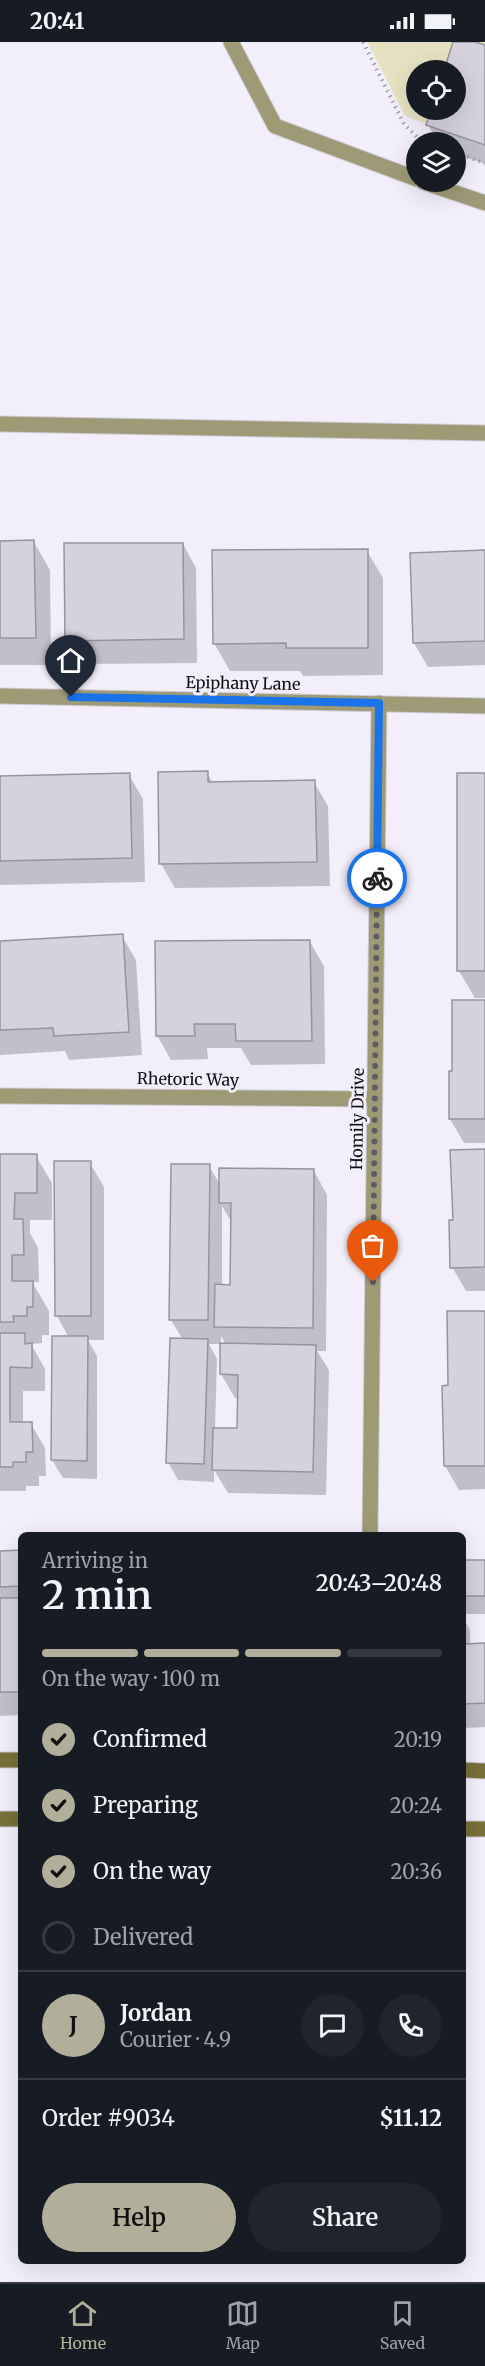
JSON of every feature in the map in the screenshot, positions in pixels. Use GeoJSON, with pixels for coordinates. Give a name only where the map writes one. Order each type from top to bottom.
{"type":"FeatureCollection","features":[{"type":"Feature","properties":{"kind":"main road"},"geometry":{"type":"LineString","coordinates":[[0,1760],[18,1760]]}},
{"type":"Feature","properties":{"kind":"main road"},"geometry":{"type":"LineString","coordinates":[[466,1770],[485,1771]]}},
{"type":"Feature","properties":{"kind":"main road"},"geometry":{"type":"LineString","coordinates":[[0,1819],[18,1819]]}},
{"type":"Feature","properties":{"kind":"main road"},"geometry":{"type":"LineString","coordinates":[[466,1829],[485,1829]]}},
{"type":"Feature","properties":{"kind":"street"},"geometry":{"type":"LineString","coordinates":[[231,42],[275,126],[406,175]]}},
{"type":"Feature","properties":{"kind":"street"},"geometry":{"type":"LineString","coordinates":[[453,192],[485,203]]}},
{"type":"Feature","properties":{"kind":"street"},"geometry":{"type":"LineString","coordinates":[[0,424],[485,433]]}},
{"type":"Feature","properties":{"kind":"street","name":"Epiphany Lane"},"geometry":{"type":"LineString","coordinates":[[0,696],[485,706]]}},
{"type":"Feature","properties":{"kind":"street","name":"Homily Drive"},"geometry":{"type":"LineString","coordinates":[[370,1532],[379,703]]}},
{"type":"Feature","properties":{"kind":"street","name":"Rhetoric Way"},"geometry":{"type":"LineString","coordinates":[[0,1096],[375,1099]]}},
{"type":"Feature","properties":{"kind":"path"},"geometry":{"type":"LineString","coordinates":[[363,42],[405,124],[413,132]]}},
{"type":"Feature","properties":{"kind":"path"},"geometry":{"type":"LineString","coordinates":[[466,156],[485,163]]}},
{"type":"Feature","properties":{"kind":"shaded area"},"geometry":{"type":"Polygon","coordinates":[[[367,42],[485,42],[485,145],[466,138],[466,132],[449,132],[416,120],[466,120],[466,60],[406,60],[406,116],[367,42]]]}},
{"type":"Feature","properties":{"kind":"building"},"geometry":{"type":"Polygon","coordinates":[[[453,42],[475,42],[485,45],[485,145],[466,139],[466,132],[447,132],[426,125],[428,120],[466,120],[466,60],[447,60],[453,42]]]}},
{"type":"Feature","properties":{"kind":"building"},"geometry":{"type":"Polygon","coordinates":[[[34,540],[36,638],[0,638],[0,541],[34,540]]]}},
{"type":"Feature","properties":{"kind":"building"},"geometry":{"type":"Polygon","coordinates":[[[64,543],[183,543],[184,639],[65,641],[64,543]]]}},
{"type":"Feature","properties":{"kind":"building"},"geometry":{"type":"Polygon","coordinates":[[[368,549],[368,648],[286,648],[286,643],[213,644],[212,550],[368,549]]]}},
{"type":"Feature","properties":{"kind":"building"},"geometry":{"type":"Polygon","coordinates":[[[485,550],[485,641],[413,643],[410,553],[485,550]]]}},
{"type":"Feature","properties":{"kind":"building"},"geometry":{"type":"Polygon","coordinates":[[[208,771],[208,782],[315,780],[317,862],[159,864],[158,772],[208,771]]]}},
{"type":"Feature","properties":{"kind":"building"},"geometry":{"type":"Polygon","coordinates":[[[130,773],[132,858],[0,861],[0,776],[130,773]]]}},
{"type":"Feature","properties":{"kind":"building"},"geometry":{"type":"Polygon","coordinates":[[[457,773],[485,773],[485,971],[457,971],[457,773]]]}},
{"type":"Feature","properties":{"kind":"building"},"geometry":{"type":"Polygon","coordinates":[[[123,934],[129,1032],[54,1036],[53,1028],[0,1030],[0,941],[123,934]]]}},
{"type":"Feature","properties":{"kind":"building"},"geometry":{"type":"Polygon","coordinates":[[[310,940],[312,1041],[236,1041],[235,1024],[194,1024],[195,1036],[156,1036],[155,941],[310,940]]]}},
{"type":"Feature","properties":{"kind":"building"},"geometry":{"type":"Polygon","coordinates":[[[452,1000],[485,1000],[485,1119],[449,1119],[452,1000]]]}},
{"type":"Feature","properties":{"kind":"building"},"geometry":{"type":"Polygon","coordinates":[[[485,1149],[485,1267],[450,1268],[449,1220],[453,1220],[450,1150],[485,1149]]]}},
{"type":"Feature","properties":{"kind":"building"},"geometry":{"type":"Polygon","coordinates":[[[0,1154],[37,1154],[37,1193],[15,1193],[14,1219],[23,1219],[24,1255],[12,1255],[12,1281],[33,1281],[33,1307],[27,1307],[27,1316],[13,1316],[14,1322],[0,1322],[0,1154]]]}},
{"type":"Feature","properties":{"kind":"building"},"geometry":{"type":"Polygon","coordinates":[[[54,1161],[91,1161],[91,1316],[55,1316],[54,1161]]]}},
{"type":"Feature","properties":{"kind":"building"},"geometry":{"type":"Polygon","coordinates":[[[171,1164],[210,1164],[208,1320],[169,1320],[171,1164]]]}},
{"type":"Feature","properties":{"kind":"building"},"geometry":{"type":"Polygon","coordinates":[[[219,1168],[314,1169],[313,1328],[214,1327],[215,1284],[230,1285],[231,1203],[219,1203],[219,1168]]]}},
{"type":"Feature","properties":{"kind":"building"},"geometry":{"type":"Polygon","coordinates":[[[447,1311],[485,1311],[485,1466],[444,1466],[442,1386],[448,1385],[447,1311]]]}},
{"type":"Feature","properties":{"kind":"building"},"geometry":{"type":"Polygon","coordinates":[[[0,1333],[25,1333],[25,1344],[32,1343],[32,1368],[10,1367],[10,1422],[32,1422],[33,1452],[26,1452],[26,1462],[13,1462],[13,1467],[0,1467],[0,1333]]]}},
{"type":"Feature","properties":{"kind":"building"},"geometry":{"type":"Polygon","coordinates":[[[52,1336],[88,1336],[87,1461],[51,1460],[52,1336]]]}},
{"type":"Feature","properties":{"kind":"building"},"geometry":{"type":"Polygon","coordinates":[[[170,1338],[208,1339],[204,1464],[166,1463],[170,1338]]]}},
{"type":"Feature","properties":{"kind":"building"},"geometry":{"type":"Polygon","coordinates":[[[220,1343],[316,1345],[313,1472],[212,1470],[213,1428],[237,1428],[238,1375],[220,1374],[220,1343]]]}},
{"type":"Feature","properties":{"kind":"building"},"geometry":{"type":"Polygon","coordinates":[[[18,1550],[18,1586],[0,1587],[0,1551],[18,1550]]]}},
{"type":"Feature","properties":{"kind":"building"},"geometry":{"type":"Polygon","coordinates":[[[466,1560],[485,1560],[485,1596],[466,1596],[466,1560]]]}},
{"type":"Feature","properties":{"kind":"building"},"geometry":{"type":"Polygon","coordinates":[[[0,1598],[18,1598],[18,1692],[0,1692],[0,1598]]]}},
{"type":"Feature","properties":{"kind":"building"},"geometry":{"type":"Polygon","coordinates":[[[485,1643],[485,1703],[466,1704],[466,1644],[485,1643]]]}},
{"type":"Feature","properties":{"kind":"way so far"},"geometry":{"type":"LineString","coordinates":[[373,1282],[377,878]]}},
{"type":"Feature","properties":{"kind":"route"},"geometry":{"type":"LineString","coordinates":[[71,697],[379,703],[377,878]]}}]}
